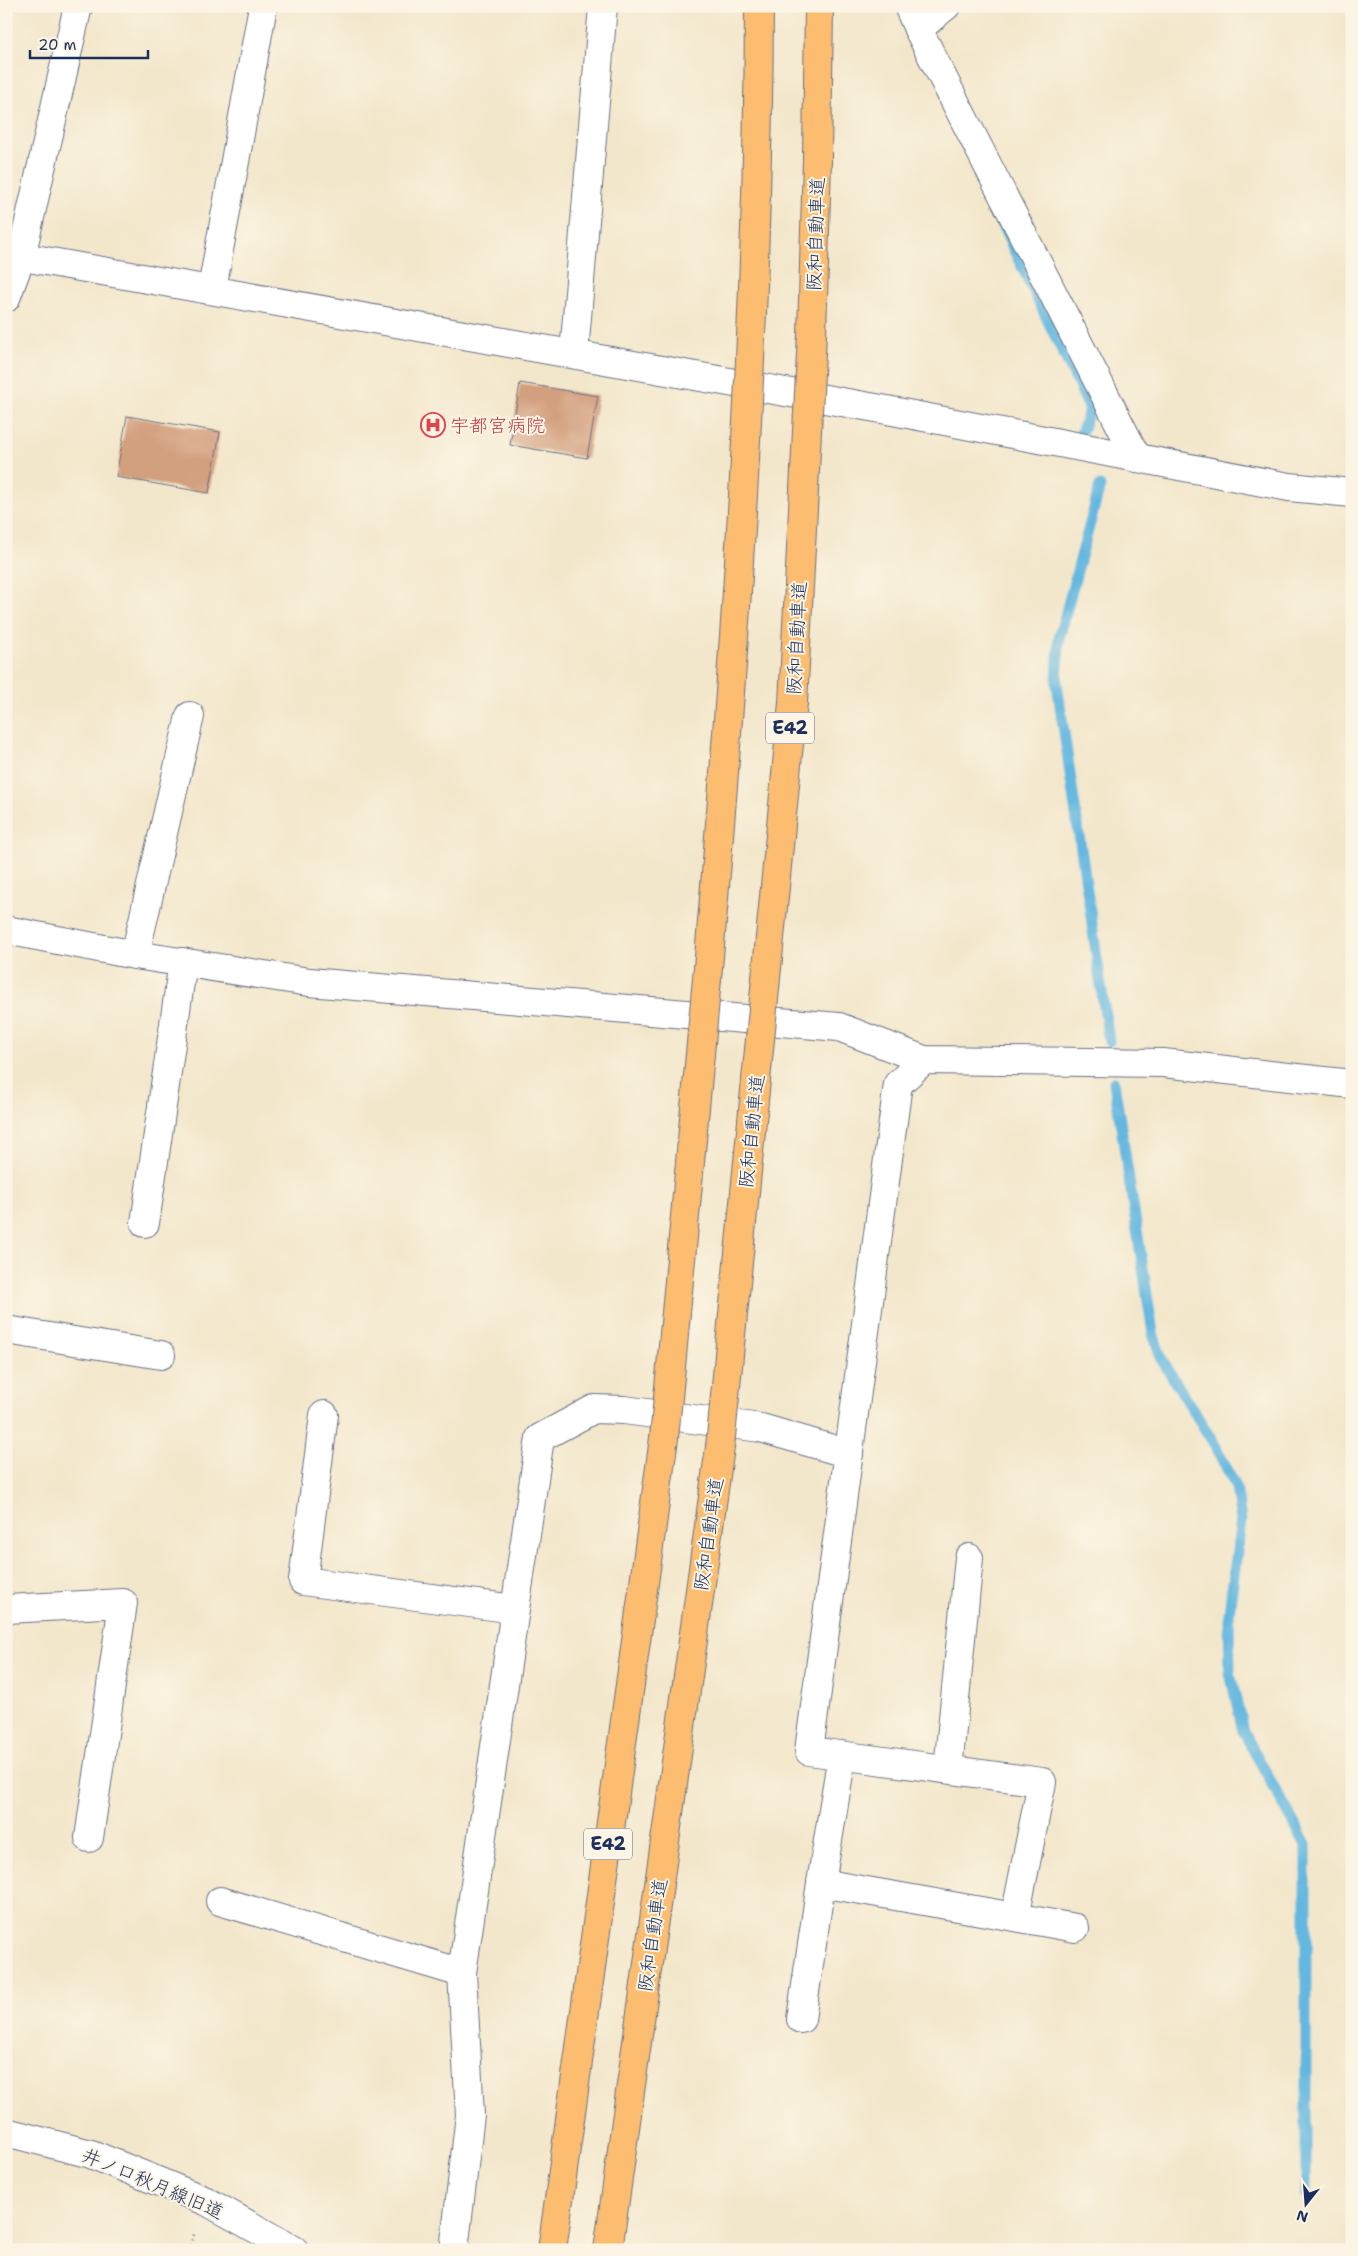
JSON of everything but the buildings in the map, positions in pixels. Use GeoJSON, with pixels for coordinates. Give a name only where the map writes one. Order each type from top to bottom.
{"type":"FeatureCollection","features":[{"type":"Feature","properties":{"kind":"highway","name":"E42"},"geometry":{"type":"LineString","coordinates":[[552,2250],[664,1438],[680,1281],[731,702],[752,332],[759,160],[759,6]]}},
{"type":"Feature","properties":{"kind":"highway","name":"阪和自動車道"},"geometry":{"type":"LineString","coordinates":[[608,2250],[720,1447],[793,703],[812,325],[819,6]]}},
{"type":"Feature","properties":{"kind":"street"},"geometry":{"type":"LineString","coordinates":[[6,298],[13,255],[78,6]]}},
{"type":"Feature","properties":{"kind":"street"},"geometry":{"type":"LineString","coordinates":[[212,289],[263,6]]}},
{"type":"Feature","properties":{"kind":"street"},"geometry":{"type":"LineString","coordinates":[[574,353],[603,6]]}},
{"type":"Feature","properties":{"kind":"street"},"geometry":{"type":"LineString","coordinates":[[946,6],[913,18],[1137,458]]}},
{"type":"Feature","properties":{"kind":"street"},"geometry":{"type":"LineString","coordinates":[[13,255],[574,353],[887,410],[1289,487],[1352,493]]}},
{"type":"Feature","properties":{"kind":"street"},"geometry":{"type":"LineString","coordinates":[[135,955],[190,716]]}},
{"type":"Feature","properties":{"kind":"street"},"geometry":{"type":"LineString","coordinates":[[6,930],[135,955],[309,982],[839,1027],[924,1060],[1163,1063],[1352,1084]]}},
{"type":"Feature","properties":{"kind":"street"},"geometry":{"type":"LineString","coordinates":[[145,1223],[183,962]]}},
{"type":"Feature","properties":{"kind":"street"},"geometry":{"type":"LineString","coordinates":[[924,1060],[898,1084],[809,1751],[1042,1782],[1015,1917]]}},
{"type":"Feature","properties":{"kind":"street"},"geometry":{"type":"LineString","coordinates":[[6,1330],[162,1355]]}},
{"type":"Feature","properties":{"kind":"street"},"geometry":{"type":"LineString","coordinates":[[454,2250],[470,2115],[462,1973],[540,1438],[594,1409],[624,1410],[761,1428],[849,1454]]}},
{"type":"Feature","properties":{"kind":"street"},"geometry":{"type":"LineString","coordinates":[[324,1415],[303,1581],[515,1609]]}},
{"type":"Feature","properties":{"kind":"street"},"geometry":{"type":"LineString","coordinates":[[948,1769],[970,1558]]}},
{"type":"Feature","properties":{"kind":"street"},"geometry":{"type":"LineString","coordinates":[[6,1609],[123,1603],[89,1838]]}},
{"type":"Feature","properties":{"kind":"street"},"geometry":{"type":"LineString","coordinates":[[801,2019],[842,1755]]}},
{"type":"Feature","properties":{"kind":"street"},"geometry":{"type":"LineString","coordinates":[[822,1883],[1075,1928]]}},
{"type":"Feature","properties":{"kind":"street"},"geometry":{"type":"LineString","coordinates":[[220,1901],[462,1973]]}},
{"type":"Feature","properties":{"kind":"street","name":"井ノ口秋月線旧道"},"geometry":{"type":"LineString","coordinates":[[6,2132],[91,2154],[206,2201],[294,2250]]}},
{"type":"Feature","properties":{"kind":"waterway"},"geometry":{"type":"LineString","coordinates":[[979,177],[1090,409],[1081,433]]}},
{"type":"Feature","properties":{"kind":"waterway"},"geometry":{"type":"LineString","coordinates":[[1100,486],[1059,638],[1057,684],[1109,1041]]}},
{"type":"Feature","properties":{"kind":"waterway"},"geometry":{"type":"LineString","coordinates":[[1114,1082],[1153,1333],[1162,1360],[1216,1447],[1236,1487],[1241,1520],[1229,1613],[1230,1673],[1243,1731],[1306,1845],[1306,2193]]}},
{"type":"Feature","properties":{"kind":"place","name":"宇都宮病院"},"geometry":{"type":"Point","coordinates":[433,425]}}]}
